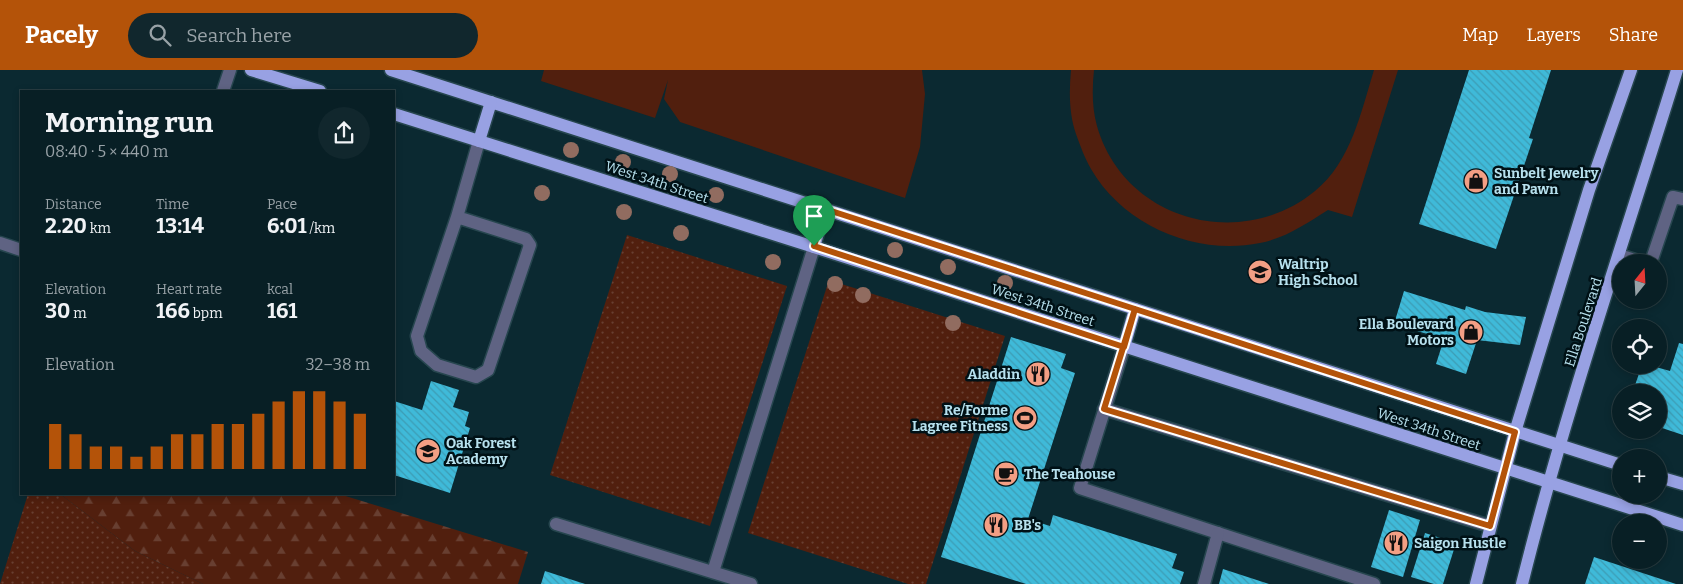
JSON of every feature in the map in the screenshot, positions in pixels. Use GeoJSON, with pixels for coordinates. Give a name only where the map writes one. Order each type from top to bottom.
{"type":"FeatureCollection","features":[{"type":"Feature","properties":{"kind":"main road"},"geometry":{"type":"LineString","coordinates":[[252,70],[317,90]]}},
{"type":"Feature","properties":{"kind":"main road","name":"West 34th Street"},"geometry":{"type":"LineString","coordinates":[[391,70],[1612,462]]}},
{"type":"Feature","properties":{"kind":"main road"},"geometry":{"type":"LineString","coordinates":[[1476,584],[1515,432],[1588,190],[1631,70]]}},
{"type":"Feature","properties":{"kind":"main road","name":"Ella Boulevard"},"geometry":{"type":"LineString","coordinates":[[1619,254],[1677,70]]}},
{"type":"Feature","properties":{"kind":"main road"},"geometry":{"type":"LineString","coordinates":[[479,141],[491,102]]}},
{"type":"Feature","properties":{"kind":"main road","name":"West 34th Street"},"geometry":{"type":"LineString","coordinates":[[395,114],[814,246],[1683,525]]}},
{"type":"Feature","properties":{"kind":"main road"},"geometry":{"type":"LineString","coordinates":[[814,246],[825,209]]}},
{"type":"Feature","properties":{"kind":"main road","name":"Ella Boulevard"},"geometry":{"type":"LineString","coordinates":[[1522,584],[1560,445],[1612,278]]}},
{"type":"Feature","properties":{"kind":"main road"},"geometry":{"type":"LineString","coordinates":[[1124,347],[1135,309]]}},
{"type":"Feature","properties":{"kind":"main road"},"geometry":{"type":"LineString","coordinates":[[1667,479],[1683,484]]}},
{"type":"Feature","properties":{"kind":"lane"},"geometry":{"type":"LineString","coordinates":[[223,90],[230,70]]}},
{"type":"Feature","properties":{"kind":"lane"},"geometry":{"type":"LineString","coordinates":[[457,217],[526,239],[530,245],[488,370],[476,377],[437,365],[421,350],[417,336],[457,217],[479,141]]}},
{"type":"Feature","properties":{"kind":"lane"},"geometry":{"type":"LineString","coordinates":[[1654,254],[1673,196],[1683,199]]}},
{"type":"Feature","properties":{"kind":"lane"},"geometry":{"type":"LineString","coordinates":[[0,243],[20,250]]}},
{"type":"Feature","properties":{"kind":"lane"},"geometry":{"type":"LineString","coordinates":[[713,572],[814,246]]}},
{"type":"Feature","properties":{"kind":"lane"},"geometry":{"type":"LineString","coordinates":[[1124,347],[1080,488],[1374,584]]}},
{"type":"Feature","properties":{"kind":"lane"},"geometry":{"type":"LineString","coordinates":[[1104,409],[1490,526]]}},
{"type":"Feature","properties":{"kind":"lane"},"geometry":{"type":"LineString","coordinates":[[556,524],[751,584]]}},
{"type":"Feature","properties":{"kind":"lane"},"geometry":{"type":"LineString","coordinates":[[1204,584],[1218,533]]}},
{"type":"Feature","properties":{"kind":"green space"},"geometry":{"type":"Polygon","coordinates":[[[544,70],[922,70],[925,94],[920,147],[905,198],[680,122],[664,99],[668,80],[655,118],[541,81],[544,70]]]}},
{"type":"Feature","properties":{"kind":"green space"},"geometry":{"type":"Polygon","coordinates":[[[1071,70],[1094,70],[1093,98],[1097,126],[1111,159],[1132,185],[1158,204],[1188,217],[1221,222],[1254,220],[1285,210],[1315,191],[1338,166],[1346,151],[1359,119],[1374,70],[1398,70],[1352,217],[1328,210],[1279,238],[1236,246],[1211,245],[1187,240],[1164,232],[1142,221],[1122,206],[1105,189],[1089,165],[1072,119],[1070,102],[1071,70]]]}},
{"type":"Feature","properties":{"kind":"green space"},"geometry":{"type":"Polygon","coordinates":[[[627,235],[787,286],[710,526],[550,475],[627,235]]]}},
{"type":"Feature","properties":{"kind":"green space"},"geometry":{"type":"Polygon","coordinates":[[[829,280],[1005,336],[926,584],[908,584],[748,533],[829,280]]]}},
{"type":"Feature","properties":{"kind":"green space"},"geometry":{"type":"Polygon","coordinates":[[[28,495],[61,495],[135,551],[203,584],[0,584],[28,495]]]}},
{"type":"Feature","properties":{"kind":"green space"},"geometry":{"type":"Polygon","coordinates":[[[61,495],[342,495],[528,552],[518,584],[203,584],[135,551],[61,495]]]}},
{"type":"Feature","properties":{"kind":"building","name":"Sunbelt Jewelry and Pawn"},"geometry":{"type":"Polygon","coordinates":[[[1469,70],[1551,70],[1529,138],[1533,139],[1496,249],[1419,224],[1469,70]]]}},
{"type":"Feature","properties":{"kind":"building","name":"Ella Boulevard Motors"},"geometry":{"type":"Polygon","coordinates":[[[1404,291],[1465,310],[1466,306],[1485,312],[1526,317],[1520,345],[1477,340],[1466,374],[1436,364],[1444,339],[1394,324],[1404,291]]]}},
{"type":"Feature","properties":{"kind":"building"},"geometry":{"type":"Polygon","coordinates":[[[1011,337],[1066,354],[1061,368],[1075,373],[1028,519],[1050,526],[1053,515],[1177,554],[1172,568],[1184,572],[1180,584],[1026,584],[941,557],[1011,337]]]}},
{"type":"Feature","properties":{"kind":"building"},"geometry":{"type":"Polygon","coordinates":[[[1679,343],[1683,344],[1683,435],[1667,430],[1667,384],[1635,384],[1639,374],[1667,374],[1667,370],[1670,371],[1679,343]]]}},
{"type":"Feature","properties":{"kind":"building","name":"Oak Forest Academy"},"geometry":{"type":"Polygon","coordinates":[[[431,381],[459,390],[453,407],[469,412],[465,426],[470,428],[450,493],[395,475],[395,401],[422,410],[431,381]]]}},
{"type":"Feature","properties":{"kind":"building","name":"Saigon Hustle"},"geometry":{"type":"Polygon","coordinates":[[[1389,510],[1420,520],[1403,577],[1371,567],[1389,510]]]}},
{"type":"Feature","properties":{"kind":"building"},"geometry":{"type":"Polygon","coordinates":[[[1425,533],[1456,543],[1443,584],[1434,584],[1411,577],[1425,533]]]}},
{"type":"Feature","properties":{"kind":"building"},"geometry":{"type":"Polygon","coordinates":[[[1594,557],[1612,563],[1612,569],[1630,569],[1676,584],[1585,584],[1594,557]]]}},
{"type":"Feature","properties":{"kind":"building"},"geometry":{"type":"Polygon","coordinates":[[[1223,569],[1269,584],[1219,584],[1223,569]]]}},
{"type":"Feature","properties":{"kind":"building"},"geometry":{"type":"Polygon","coordinates":[[[545,571],[585,584],[541,584],[545,571]]]}},
{"type":"Feature","properties":{"kind":"place","name":"Sunbelt Jewelry and Pawn"},"geometry":{"type":"Point","coordinates":[1476,181]}},
{"type":"Feature","properties":{"kind":"place","name":"Waltrip High School"},"geometry":{"type":"Point","coordinates":[1260,272]}},
{"type":"Feature","properties":{"kind":"place","name":"Ella Boulevard Motors"},"geometry":{"type":"Point","coordinates":[1471,332]}},
{"type":"Feature","properties":{"kind":"place","name":"Aladdin"},"geometry":{"type":"Point","coordinates":[1038,374]}},
{"type":"Feature","properties":{"kind":"place","name":"Re/Forme Lagree Fitness"},"geometry":{"type":"Point","coordinates":[1025,418]}},
{"type":"Feature","properties":{"kind":"place","name":"Oak Forest Academy"},"geometry":{"type":"Point","coordinates":[428,451]}},
{"type":"Feature","properties":{"kind":"place","name":"The Teahouse"},"geometry":{"type":"Point","coordinates":[1006,474]}},
{"type":"Feature","properties":{"kind":"place","name":"BB's"},"geometry":{"type":"Point","coordinates":[996,525]}},
{"type":"Feature","properties":{"kind":"place","name":"Saigon Hustle"},"geometry":{"type":"Point","coordinates":[1396,543]}},
{"type":"Feature","properties":{"kind":"route"},"geometry":{"type":"LineString","coordinates":[[814,246],[825,209],[1135,309],[1104,409],[1490,526],[1515,432],[1135,309],[1124,347],[814,246]]}}]}
